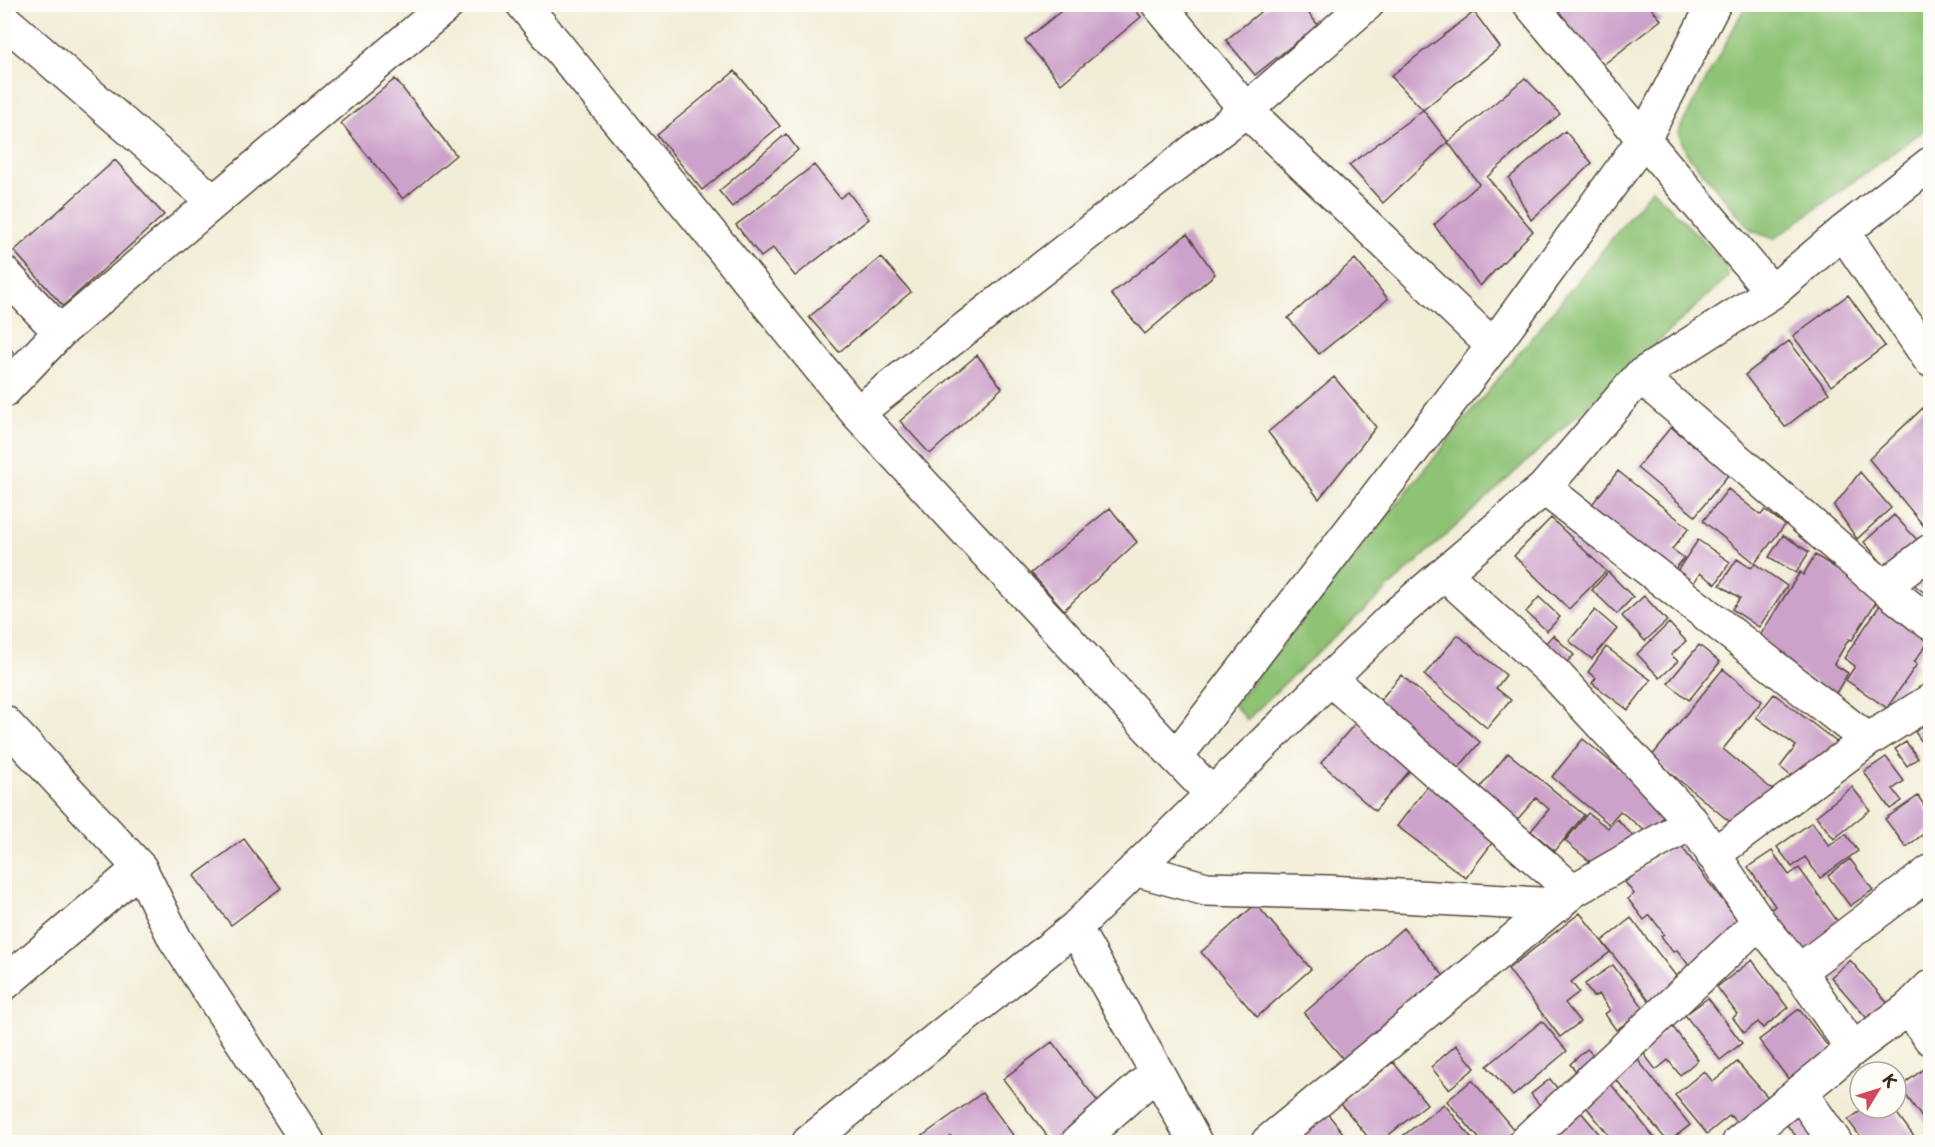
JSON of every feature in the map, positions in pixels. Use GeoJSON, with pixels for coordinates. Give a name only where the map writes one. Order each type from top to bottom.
{"type":"FeatureCollection","features":[{"type":"Feature","properties":{"kind":"street"},"geometry":{"type":"LineString","coordinates":[[4,391],[60,332],[447,4]]}},
{"type":"Feature","properties":{"kind":"street"},"geometry":{"type":"LineString","coordinates":[[523,4],[857,413],[1212,794]]}},
{"type":"Feature","properties":{"kind":"street"},"geometry":{"type":"LineString","coordinates":[[1158,4],[1246,110],[1493,346]]}},
{"type":"Feature","properties":{"kind":"street"},"geometry":{"type":"LineString","coordinates":[[857,413],[1246,110],[1367,4]]}},
{"type":"Feature","properties":{"kind":"street"},"geometry":{"type":"LineString","coordinates":[[1530,4],[1772,292]]}},
{"type":"Feature","properties":{"kind":"street"},"geometry":{"type":"LineString","coordinates":[[1176,757],[1493,346],[1644,139],[1714,4]]}},
{"type":"Feature","properties":{"kind":"street"},"geometry":{"type":"LineString","coordinates":[[4,20],[214,202]]}},
{"type":"Feature","properties":{"kind":"street"},"geometry":{"type":"LineString","coordinates":[[809,1143],[1075,928],[1390,620],[1544,489],[1640,376],[1772,292],[1843,232],[1930,164]]}},
{"type":"Feature","properties":{"kind":"street"},"geometry":{"type":"LineString","coordinates":[[1843,232],[1930,360]]}},
{"type":"Feature","properties":{"kind":"street"},"geometry":{"type":"LineString","coordinates":[[4,273],[60,332]]}},
{"type":"Feature","properties":{"kind":"street"},"geometry":{"type":"LineString","coordinates":[[1640,376],[1884,587],[1930,623]]}},
{"type":"Feature","properties":{"kind":"street"},"geometry":{"type":"LineString","coordinates":[[1544,489],[1868,740]]}},
{"type":"Feature","properties":{"kind":"street"},"geometry":{"type":"LineString","coordinates":[[1884,587],[1930,551]]}},
{"type":"Feature","properties":{"kind":"street"},"geometry":{"type":"LineString","coordinates":[[1444,574],[1556,675],[1692,822],[1759,922],[1799,971],[1853,1049]]}},
{"type":"Feature","properties":{"kind":"street"},"geometry":{"type":"LineString","coordinates":[[1330,679],[1565,898]]}},
{"type":"Feature","properties":{"kind":"street"},"geometry":{"type":"LineString","coordinates":[[1713,855],[1868,740],[1930,701]]}},
{"type":"Feature","properties":{"kind":"street"},"geometry":{"type":"LineString","coordinates":[[4,722],[140,868],[175,939],[308,1143]]}},
{"type":"Feature","properties":{"kind":"street"},"geometry":{"type":"LineString","coordinates":[[1268,1143],[1565,898],[1692,822]]}},
{"type":"Feature","properties":{"kind":"street"},"geometry":{"type":"LineString","coordinates":[[4,984],[140,868]]}},
{"type":"Feature","properties":{"kind":"street"},"geometry":{"type":"LineString","coordinates":[[1135,869],[1206,889],[1565,898]]}},
{"type":"Feature","properties":{"kind":"street"},"geometry":{"type":"LineString","coordinates":[[1799,971],[1930,872]]}},
{"type":"Feature","properties":{"kind":"street"},"geometry":{"type":"LineString","coordinates":[[1525,1143],[1759,922]]}},
{"type":"Feature","properties":{"kind":"street"},"geometry":{"type":"LineString","coordinates":[[1075,928],[1195,1143]]}},
{"type":"Feature","properties":{"kind":"street"},"geometry":{"type":"LineString","coordinates":[[1739,1143],[1853,1049],[1920,998],[1930,1038]]}},
{"type":"Feature","properties":{"kind":"street"},"geometry":{"type":"LineString","coordinates":[[1078,1143],[1157,1072]]}},
{"type":"Feature","properties":{"kind":"street"},"geometry":{"type":"LineString","coordinates":[[1800,1092],[1835,1143]]}},
{"type":"Feature","properties":{"kind":"green space"},"geometry":{"type":"Polygon","coordinates":[[[1746,5],[1930,5],[1930,126],[1774,239],[1752,231],[1687,154],[1678,132],[1746,5]]]}},
{"type":"Feature","properties":{"kind":"green space"},"geometry":{"type":"Polygon","coordinates":[[[1652,189],[1725,263],[1728,277],[1247,720],[1234,705],[1652,189]]]}},
{"type":"Feature","properties":{"kind":"building"},"geometry":{"type":"Polygon","coordinates":[[[1070,4],[1131,4],[1141,17],[1061,84],[1025,40],[1070,4]]]}},
{"type":"Feature","properties":{"kind":"building"},"geometry":{"type":"Polygon","coordinates":[[[1270,4],[1301,4],[1318,25],[1255,75],[1226,40],[1270,4]]]}},
{"type":"Feature","properties":{"kind":"building"},"geometry":{"type":"Polygon","coordinates":[[[1547,4],[1648,4],[1661,20],[1599,68],[1547,4]]]}},
{"type":"Feature","properties":{"kind":"building"},"geometry":{"type":"Polygon","coordinates":[[[1474,12],[1500,47],[1423,110],[1391,76],[1474,12]]]}},
{"type":"Feature","properties":{"kind":"building"},"geometry":{"type":"Polygon","coordinates":[[[735,71],[780,126],[702,190],[657,135],[735,71]]]}},
{"type":"Feature","properties":{"kind":"building"},"geometry":{"type":"Polygon","coordinates":[[[1525,78],[1560,114],[1487,177],[1533,231],[1480,286],[1434,225],[1479,184],[1448,142],[1525,78]]]}},
{"type":"Feature","properties":{"kind":"building"},"geometry":{"type":"Polygon","coordinates":[[[395,79],[456,155],[403,199],[341,123],[395,79]]]}},
{"type":"Feature","properties":{"kind":"building"},"geometry":{"type":"Polygon","coordinates":[[[1423,110],[1448,142],[1383,203],[1349,165],[1423,110]]]}},
{"type":"Feature","properties":{"kind":"building"},"geometry":{"type":"Polygon","coordinates":[[[1565,131],[1592,163],[1531,220],[1509,178],[1565,131]]]}},
{"type":"Feature","properties":{"kind":"building"},"geometry":{"type":"Polygon","coordinates":[[[786,134],[798,150],[732,207],[719,191],[786,134]]]}},
{"type":"Feature","properties":{"kind":"building"},"geometry":{"type":"Polygon","coordinates":[[[115,160],[164,215],[63,306],[14,251],[115,160]]]}},
{"type":"Feature","properties":{"kind":"building"},"geometry":{"type":"Polygon","coordinates":[[[814,165],[840,198],[848,192],[869,219],[795,276],[773,248],[761,257],[736,225],[814,165]]]}},
{"type":"Feature","properties":{"kind":"building"},"geometry":{"type":"Polygon","coordinates":[[[1187,234],[1215,274],[1145,334],[1111,294],[1187,234]]]}},
{"type":"Feature","properties":{"kind":"building"},"geometry":{"type":"Polygon","coordinates":[[[881,257],[911,292],[839,352],[809,317],[881,257]]]}},
{"type":"Feature","properties":{"kind":"building"},"geometry":{"type":"Polygon","coordinates":[[[1355,259],[1388,299],[1319,354],[1288,318],[1355,259]]]}},
{"type":"Feature","properties":{"kind":"building"},"geometry":{"type":"Polygon","coordinates":[[[1848,295],[1885,346],[1831,386],[1793,336],[1848,295]]]}},
{"type":"Feature","properties":{"kind":"building"},"geometry":{"type":"Polygon","coordinates":[[[1789,341],[1829,393],[1785,427],[1745,375],[1789,341]]]}},
{"type":"Feature","properties":{"kind":"building"},"geometry":{"type":"Polygon","coordinates":[[[4,343],[18,357],[4,370],[4,343]]]}},
{"type":"Feature","properties":{"kind":"building"},"geometry":{"type":"Polygon","coordinates":[[[977,355],[1002,388],[930,454],[900,421],[977,355]]]}},
{"type":"Feature","properties":{"kind":"building"},"geometry":{"type":"Polygon","coordinates":[[[1334,377],[1376,427],[1319,499],[1268,432],[1334,377]]]}},
{"type":"Feature","properties":{"kind":"building"},"geometry":{"type":"Polygon","coordinates":[[[1923,408],[1930,419],[1930,528],[1927,530],[1869,459],[1923,408]]]}},
{"type":"Feature","properties":{"kind":"building"},"geometry":{"type":"Polygon","coordinates":[[[1671,427],[1729,474],[1695,516],[1637,468],[1671,427]]]}},
{"type":"Feature","properties":{"kind":"building"},"geometry":{"type":"Polygon","coordinates":[[[1618,471],[1689,528],[1672,549],[1684,558],[1665,582],[1583,516],[1618,471]]]}},
{"type":"Feature","properties":{"kind":"building"},"geometry":{"type":"Polygon","coordinates":[[[1860,472],[1891,508],[1857,539],[1834,506],[1860,472]]]}},
{"type":"Feature","properties":{"kind":"building"},"geometry":{"type":"Polygon","coordinates":[[[1728,489],[1761,515],[1765,510],[1785,525],[1755,563],[1703,521],[1728,489]]]}},
{"type":"Feature","properties":{"kind":"building"},"geometry":{"type":"Polygon","coordinates":[[[1110,508],[1137,542],[1064,610],[1031,573],[1110,508]]]}},
{"type":"Feature","properties":{"kind":"building"},"geometry":{"type":"Polygon","coordinates":[[[1894,515],[1920,543],[1889,571],[1864,542],[1894,515]]]}},
{"type":"Feature","properties":{"kind":"building"},"geometry":{"type":"Polygon","coordinates":[[[1551,518],[1606,571],[1569,609],[1514,556],[1551,518]]]}},
{"type":"Feature","properties":{"kind":"building"},"geometry":{"type":"Polygon","coordinates":[[[1783,535],[1809,552],[1796,573],[1769,557],[1783,535]]]}},
{"type":"Feature","properties":{"kind":"building"},"geometry":{"type":"Polygon","coordinates":[[[1698,540],[1730,562],[1716,584],[1700,573],[1686,595],[1669,583],[1698,540]]]}},
{"type":"Feature","properties":{"kind":"building"},"geometry":{"type":"Polygon","coordinates":[[[1815,555],[1880,596],[1834,664],[1848,673],[1835,695],[1754,645],[1800,572],[1803,575],[1815,555]]]}},
{"type":"Feature","properties":{"kind":"building"},"geometry":{"type":"Polygon","coordinates":[[[1737,559],[1751,568],[1755,564],[1787,586],[1759,627],[1732,609],[1740,598],[1720,585],[1737,559]]]}},
{"type":"Feature","properties":{"kind":"building"},"geometry":{"type":"Polygon","coordinates":[[[1930,570],[1930,597],[1913,584],[1930,570]]]}},
{"type":"Feature","properties":{"kind":"building"},"geometry":{"type":"Polygon","coordinates":[[[1608,572],[1633,597],[1617,614],[1592,590],[1608,572]]]}},
{"type":"Feature","properties":{"kind":"building"},"geometry":{"type":"Polygon","coordinates":[[[1644,596],[1667,621],[1645,641],[1622,616],[1644,596]]]}},
{"type":"Feature","properties":{"kind":"building"},"geometry":{"type":"Polygon","coordinates":[[[1539,597],[1560,617],[1547,631],[1526,612],[1539,597]]]}},
{"type":"Feature","properties":{"kind":"building"},"geometry":{"type":"Polygon","coordinates":[[[1880,605],[1930,640],[1914,662],[1917,664],[1887,708],[1846,680],[1855,666],[1844,658],[1880,605]]]}},
{"type":"Feature","properties":{"kind":"building"},"geometry":{"type":"Polygon","coordinates":[[[1595,610],[1617,629],[1592,659],[1569,641],[1595,610]]]}},
{"type":"Feature","properties":{"kind":"building"},"geometry":{"type":"Polygon","coordinates":[[[1669,623],[1686,641],[1671,655],[1678,661],[1660,678],[1637,654],[1669,623]]]}},
{"type":"Feature","properties":{"kind":"building"},"geometry":{"type":"Polygon","coordinates":[[[1458,635],[1506,675],[1496,688],[1511,700],[1487,728],[1424,675],[1458,635]]]}},
{"type":"Feature","properties":{"kind":"building"},"geometry":{"type":"Polygon","coordinates":[[[1553,635],[1574,655],[1560,669],[1540,649],[1553,635]]]}},
{"type":"Feature","properties":{"kind":"building"},"geometry":{"type":"Polygon","coordinates":[[[1699,645],[1720,662],[1689,700],[1668,683],[1699,645]]]}},
{"type":"Feature","properties":{"kind":"building"},"geometry":{"type":"Polygon","coordinates":[[[1606,647],[1651,680],[1628,710],[1592,683],[1596,678],[1588,672],[1606,647]]]}},
{"type":"Feature","properties":{"kind":"building"},"geometry":{"type":"Polygon","coordinates":[[[1723,669],[1762,701],[1723,749],[1774,791],[1741,831],[1651,757],[1723,669]]]}},
{"type":"Feature","properties":{"kind":"building"},"geometry":{"type":"Polygon","coordinates":[[[1401,675],[1480,742],[1451,777],[1372,710],[1401,675]]]}},
{"type":"Feature","properties":{"kind":"building"},"geometry":{"type":"Polygon","coordinates":[[[1774,694],[1847,750],[1801,784],[1780,767],[1796,746],[1756,717],[1774,694]]]}},
{"type":"Feature","properties":{"kind":"building"},"geometry":{"type":"Polygon","coordinates":[[[1358,720],[1412,768],[1375,811],[1321,763],[1358,720]]]}},
{"type":"Feature","properties":{"kind":"building"},"geometry":{"type":"Polygon","coordinates":[[[1924,725],[1930,733],[1930,747],[1927,749],[1915,732],[1924,725]]]}},
{"type":"Feature","properties":{"kind":"building"},"geometry":{"type":"Polygon","coordinates":[[[1583,739],[1669,810],[1649,834],[1620,811],[1609,824],[1552,777],[1583,739]]]}},
{"type":"Feature","properties":{"kind":"building"},"geometry":{"type":"Polygon","coordinates":[[[1906,742],[1918,758],[1907,766],[1895,749],[1906,742]]]}},
{"type":"Feature","properties":{"kind":"building"},"geometry":{"type":"Polygon","coordinates":[[[1508,753],[1584,815],[1555,851],[1531,831],[1549,809],[1536,798],[1517,820],[1479,789],[1508,753]]]}},
{"type":"Feature","properties":{"kind":"building"},"geometry":{"type":"Polygon","coordinates":[[[1886,757],[1904,781],[1893,789],[1902,801],[1890,809],[1864,772],[1886,757]]]}},
{"type":"Feature","properties":{"kind":"building"},"geometry":{"type":"Polygon","coordinates":[[[1431,782],[1499,834],[1466,878],[1397,826],[1431,782]]]}},
{"type":"Feature","properties":{"kind":"building"},"geometry":{"type":"Polygon","coordinates":[[[1852,787],[1870,810],[1834,839],[1816,816],[1852,787]]]}},
{"type":"Feature","properties":{"kind":"building"},"geometry":{"type":"Polygon","coordinates":[[[1918,796],[1930,814],[1930,829],[1906,847],[1885,819],[1918,796]]]}},
{"type":"Feature","properties":{"kind":"building"},"geometry":{"type":"Polygon","coordinates":[[[1588,813],[1608,828],[1617,819],[1633,836],[1593,864],[1565,841],[1588,813]]]}},
{"type":"Feature","properties":{"kind":"building"},"geometry":{"type":"Polygon","coordinates":[[[1812,822],[1829,846],[1846,834],[1858,851],[1820,878],[1805,857],[1792,867],[1777,847],[1812,822]]]}},
{"type":"Feature","properties":{"kind":"building"},"geometry":{"type":"Polygon","coordinates":[[[244,839],[281,888],[231,925],[194,876],[244,839]]]}},
{"type":"Feature","properties":{"kind":"building"},"geometry":{"type":"Polygon","coordinates":[[[1678,842],[1743,927],[1691,968],[1677,950],[1673,952],[1661,936],[1664,934],[1650,915],[1644,920],[1628,899],[1634,894],[1625,882],[1678,842]]]}},
{"type":"Feature","properties":{"kind":"building"},"geometry":{"type":"Polygon","coordinates":[[[1772,851],[1789,875],[1799,868],[1841,926],[1800,955],[1768,912],[1775,906],[1748,867],[1772,851]]]}},
{"type":"Feature","properties":{"kind":"building"},"geometry":{"type":"Polygon","coordinates":[[[1850,859],[1873,890],[1850,906],[1828,876],[1850,859]]]}},
{"type":"Feature","properties":{"kind":"building"},"geometry":{"type":"Polygon","coordinates":[[[1256,904],[1311,969],[1257,1017],[1201,952],[1256,904]]]}},
{"type":"Feature","properties":{"kind":"building"},"geometry":{"type":"Polygon","coordinates":[[[1580,913],[1610,952],[1571,982],[1579,992],[1565,1003],[1580,1022],[1560,1037],[1508,969],[1580,913]]]}},
{"type":"Feature","properties":{"kind":"building"},"geometry":{"type":"Polygon","coordinates":[[[1631,918],[1683,985],[1654,1007],[1602,941],[1631,918]]]}},
{"type":"Feature","properties":{"kind":"building"},"geometry":{"type":"Polygon","coordinates":[[[1403,928],[1450,983],[1351,1068],[1304,1013],[1403,928]]]}},
{"type":"Feature","properties":{"kind":"building"},"geometry":{"type":"Polygon","coordinates":[[[1752,960],[1788,1008],[1763,1028],[1758,1022],[1744,1033],[1733,1018],[1737,1014],[1717,987],[1752,960]]]}},
{"type":"Feature","properties":{"kind":"building"},"geometry":{"type":"Polygon","coordinates":[[[1850,960],[1891,1007],[1872,1024],[1831,977],[1850,960]]]}},
{"type":"Feature","properties":{"kind":"building"},"geometry":{"type":"Polygon","coordinates":[[[1613,965],[1645,1010],[1616,1030],[1605,1014],[1610,1010],[1599,994],[1593,997],[1585,984],[1613,965]]]}},
{"type":"Feature","properties":{"kind":"building"},"geometry":{"type":"Polygon","coordinates":[[[1708,998],[1742,1043],[1720,1060],[1685,1015],[1708,998]]]}},
{"type":"Feature","properties":{"kind":"building"},"geometry":{"type":"Polygon","coordinates":[[[1799,1009],[1834,1054],[1793,1085],[1759,1040],[1799,1009]]]}},
{"type":"Feature","properties":{"kind":"building"},"geometry":{"type":"Polygon","coordinates":[[[1542,1021],[1567,1051],[1513,1096],[1487,1066],[1542,1021]]]}},
{"type":"Feature","properties":{"kind":"building"},"geometry":{"type":"Polygon","coordinates":[[[1672,1026],[1698,1060],[1680,1075],[1668,1060],[1656,1070],[1641,1050],[1672,1026]]]}},
{"type":"Feature","properties":{"kind":"building"},"geometry":{"type":"Polygon","coordinates":[[[1052,1042],[1102,1107],[1056,1142],[1052,1142],[1003,1079],[1052,1042]]]}},
{"type":"Feature","properties":{"kind":"building"},"geometry":{"type":"Polygon","coordinates":[[[1456,1045],[1475,1068],[1449,1089],[1431,1067],[1456,1045]]]}},
{"type":"Feature","properties":{"kind":"building"},"geometry":{"type":"Polygon","coordinates":[[[1587,1049],[1598,1060],[1580,1076],[1570,1064],[1587,1049]]]}},
{"type":"Feature","properties":{"kind":"building"},"geometry":{"type":"Polygon","coordinates":[[[1637,1059],[1690,1125],[1668,1142],[1615,1078],[1637,1059]]]}},
{"type":"Feature","properties":{"kind":"building"},"geometry":{"type":"Polygon","coordinates":[[[1393,1062],[1427,1104],[1380,1142],[1372,1142],[1341,1104],[1393,1062]]]}},
{"type":"Feature","properties":{"kind":"building"},"geometry":{"type":"Polygon","coordinates":[[[1737,1062],[1772,1102],[1741,1128],[1730,1115],[1707,1134],[1675,1095],[1704,1071],[1713,1082],[1737,1062]]]}},
{"type":"Feature","properties":{"kind":"building"},"geometry":{"type":"Polygon","coordinates":[[[1930,1064],[1930,1129],[1908,1098],[1908,1081],[1930,1064]]]}},
{"type":"Feature","properties":{"kind":"building"},"geometry":{"type":"Polygon","coordinates":[[[1550,1079],[1564,1097],[1545,1112],[1531,1094],[1550,1079]]]}},
{"type":"Feature","properties":{"kind":"building"},"geometry":{"type":"Polygon","coordinates":[[[1472,1080],[1519,1136],[1512,1142],[1482,1142],[1447,1101],[1472,1080]]]}},
{"type":"Feature","properties":{"kind":"building"},"geometry":{"type":"Polygon","coordinates":[[[1610,1083],[1658,1142],[1614,1142],[1584,1104],[1610,1083]]]}},
{"type":"Feature","properties":{"kind":"building"},"geometry":{"type":"Polygon","coordinates":[[[982,1093],[1013,1135],[1004,1142],[954,1142],[950,1136],[953,1142],[914,1142],[982,1093]]]}},
{"type":"Feature","properties":{"kind":"building"},"geometry":{"type":"Polygon","coordinates":[[[1444,1104],[1475,1142],[1395,1142],[1444,1104]]]}},
{"type":"Feature","properties":{"kind":"building"},"geometry":{"type":"Polygon","coordinates":[[[1324,1109],[1350,1142],[1280,1142],[1324,1109]]]}},
{"type":"Feature","properties":{"kind":"building"},"geometry":{"type":"Polygon","coordinates":[[[1804,1110],[1824,1133],[1813,1142],[1801,1142],[1786,1124],[1804,1110]]]}},
{"type":"Feature","properties":{"kind":"building"},"geometry":{"type":"Polygon","coordinates":[[[1580,1111],[1606,1142],[1564,1142],[1555,1131],[1580,1111]]]}},
{"type":"Feature","properties":{"kind":"building"},"geometry":{"type":"Polygon","coordinates":[[[1848,1120],[1902,1120],[1918,1142],[1864,1142],[1848,1120]]]}}]}
